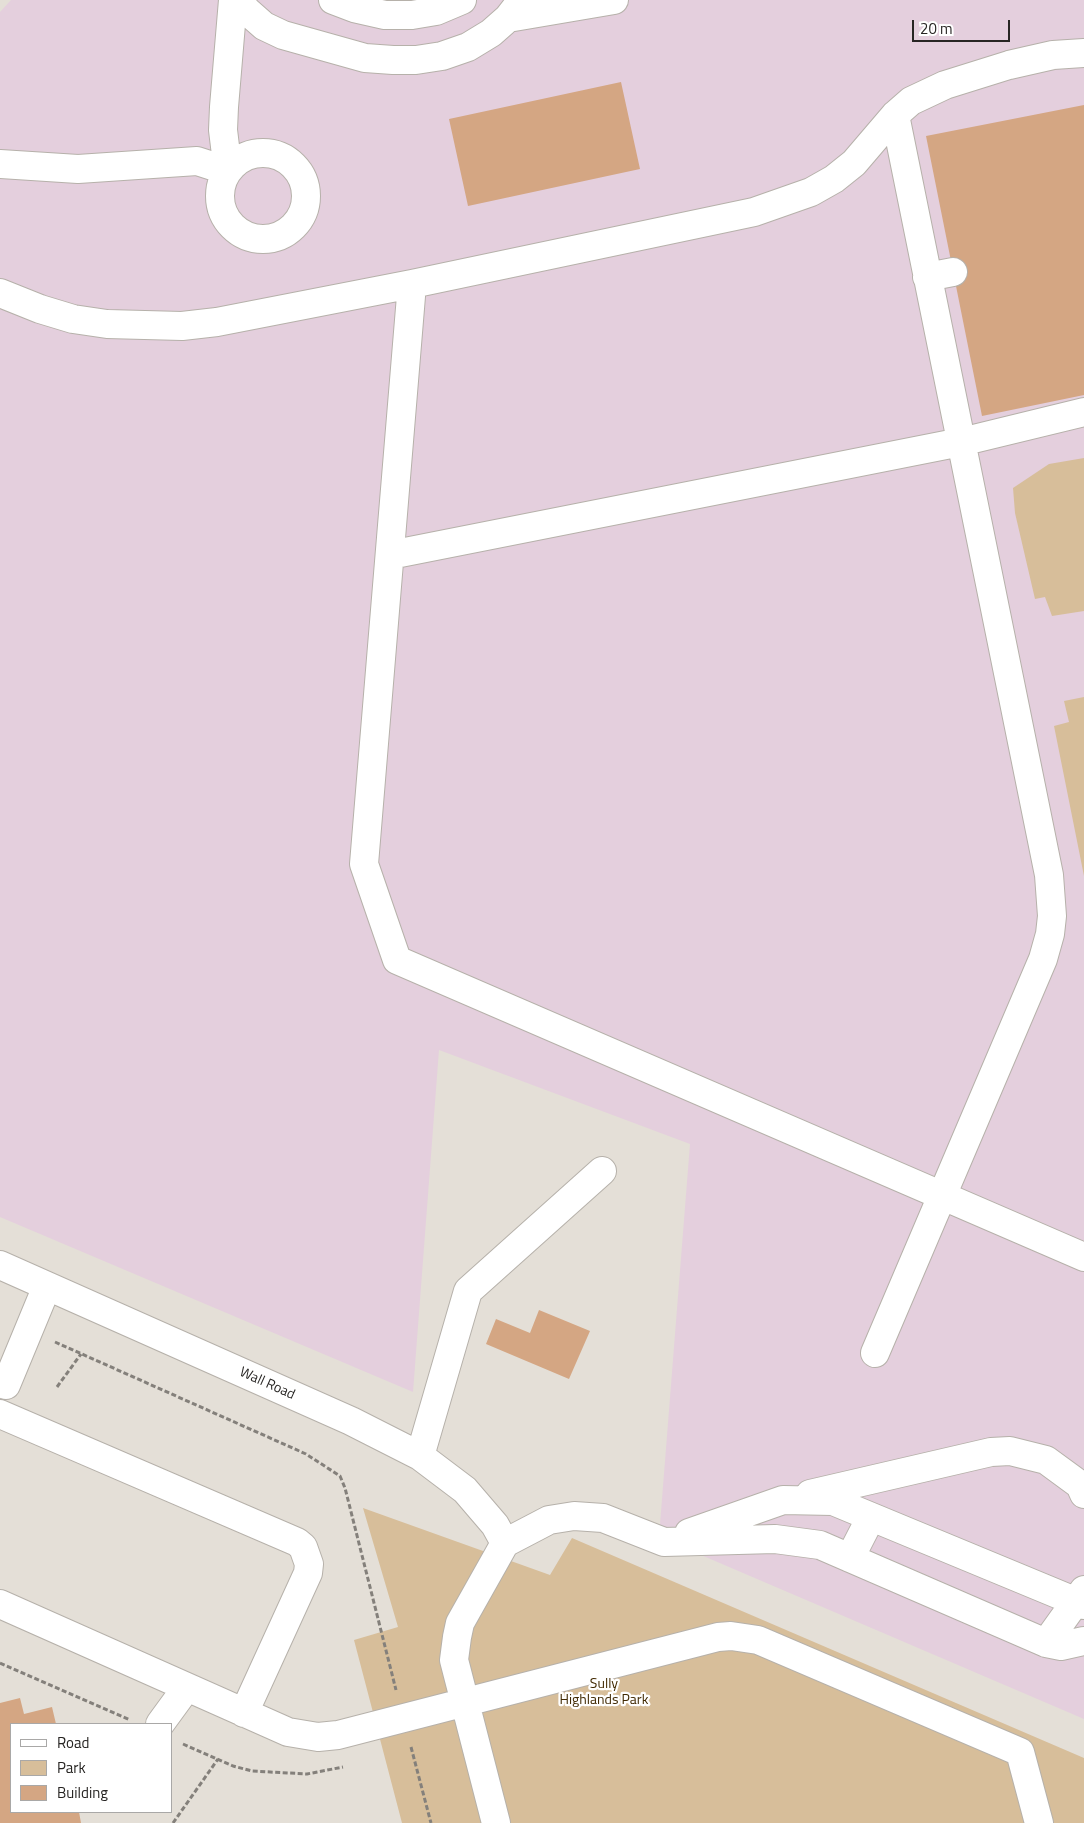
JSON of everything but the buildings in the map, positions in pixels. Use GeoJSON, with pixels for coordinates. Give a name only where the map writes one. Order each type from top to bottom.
{"type":"FeatureCollection","features":[{"type":"Feature","properties":{"kind":"street"},"geometry":{"type":"LineString","coordinates":[[0,164],[78,169],[197,161],[228,171],[223,130],[233,0]]}},
{"type":"Feature","properties":{"kind":"street"},"geometry":{"type":"LineString","coordinates":[[238,0],[264,26],[283,35],[366,58],[393,60],[416,60],[442,56],[468,47],[491,34],[515,9],[614,0]]}},
{"type":"Feature","properties":{"kind":"street"},"geometry":{"type":"LineString","coordinates":[[333,0],[385,16],[412,16],[436,11],[462,0]]}},
{"type":"Feature","properties":{"kind":"street"},"geometry":{"type":"LineString","coordinates":[[1053,55],[1084,40]]}},
{"type":"Feature","properties":{"kind":"street"},"geometry":{"type":"LineString","coordinates":[[0,293],[40,309],[73,319],[107,324],[182,326],[217,322],[412,284],[754,212],[782,204],[811,192],[854,163],[894,115],[911,102],[945,85],[984,72],[1053,55],[1084,53]]}},
{"type":"Feature","properties":{"kind":"street"},"geometry":{"type":"LineString","coordinates":[[875,1353],[943,1197],[1043,958],[1050,934],[1052,916],[1049,875],[960,442],[940,275],[894,115]]}},
{"type":"Feature","properties":{"kind":"street"},"geometry":{"type":"LineString","coordinates":[[412,284],[364,864],[397,960],[1084,1258]]}},
{"type":"Feature","properties":{"kind":"street"},"geometry":{"type":"LineString","coordinates":[[390,555],[960,442],[1084,412]]}},
{"type":"Feature","properties":{"kind":"street"},"geometry":{"type":"LineString","coordinates":[[420,1456],[468,1290],[602,1171]]}},
{"type":"Feature","properties":{"kind":"street","name":"Wall Road"},"geometry":{"type":"LineString","coordinates":[[0,1265],[351,1421],[420,1456],[465,1490],[495,1525],[505,1543]]}},
{"type":"Feature","properties":{"kind":"street"},"geometry":{"type":"LineString","coordinates":[[47,1286],[3,1385],[13,1396],[1,1418],[296,1542],[303,1547],[310,1564],[308,1573],[244,1712]]}},
{"type":"Feature","properties":{"kind":"street"},"geometry":{"type":"LineString","coordinates":[[664,1542],[784,1500],[991,1452],[1027,1454],[1046,1460],[1080,1485],[1084,1494]]}},
{"type":"Feature","properties":{"kind":"street"},"geometry":{"type":"LineString","coordinates":[[784,1500],[833,1501],[1081,1599],[1046,1643]]}},
{"type":"Feature","properties":{"kind":"street"},"geometry":{"type":"LineString","coordinates":[[496,1823],[454,1660],[460,1623],[505,1543],[549,1520],[574,1516],[602,1518],[664,1542],[775,1539],[820,1545],[1046,1643],[1061,1646],[1084,1641]]}},
{"type":"Feature","properties":{"kind":"street"},"geometry":{"type":"LineString","coordinates":[[850,1558],[871,1517]]}},
{"type":"Feature","properties":{"kind":"street"},"geometry":{"type":"LineString","coordinates":[[0,1604],[288,1732],[318,1737],[338,1735],[718,1637],[731,1636],[758,1640],[1020,1752],[1038,1823]]}},
{"type":"Feature","properties":{"kind":"street"},"geometry":{"type":"LineString","coordinates":[[161,1723],[186,1687]]}},
{"type":"Feature","properties":{"kind":"path"},"geometry":{"type":"LineString","coordinates":[[59,1344],[306,1454],[340,1476],[346,1488],[398,1697]]}},
{"type":"Feature","properties":{"kind":"path"},"geometry":{"type":"LineString","coordinates":[[57,1387],[81,1354]]}},
{"type":"Feature","properties":{"kind":"path"},"geometry":{"type":"LineString","coordinates":[[0,1663],[131,1720]]}},
{"type":"Feature","properties":{"kind":"path"},"geometry":{"type":"LineString","coordinates":[[409,1741],[431,1823]]}},
{"type":"Feature","properties":{"kind":"path"},"geometry":{"type":"LineString","coordinates":[[172,1823],[218,1759]]}},
{"type":"Feature","properties":{"kind":"shaded area"},"geometry":{"type":"Polygon","coordinates":[[[11,0],[1084,0],[1084,1719],[659,1537],[690,1144],[439,1050],[413,1392],[0,1217],[0,12],[11,0]]]}},
{"type":"Feature","properties":{"kind":"green space"},"geometry":{"type":"Polygon","coordinates":[[[1084,458],[1084,611],[1052,616],[1045,597],[1035,599],[1015,513],[1013,488],[1049,464],[1084,458]]]}},
{"type":"Feature","properties":{"kind":"green space"},"geometry":{"type":"Polygon","coordinates":[[[1084,697],[1084,876],[1054,726],[1069,722],[1064,701],[1084,697]]]}},
{"type":"Feature","properties":{"kind":"green space","name":"Sully Highlands Park"},"geometry":{"type":"Polygon","coordinates":[[[363,1508],[550,1575],[572,1538],[1084,1758],[1084,1823],[402,1823],[354,1640],[398,1627],[363,1508]]]}}]}
